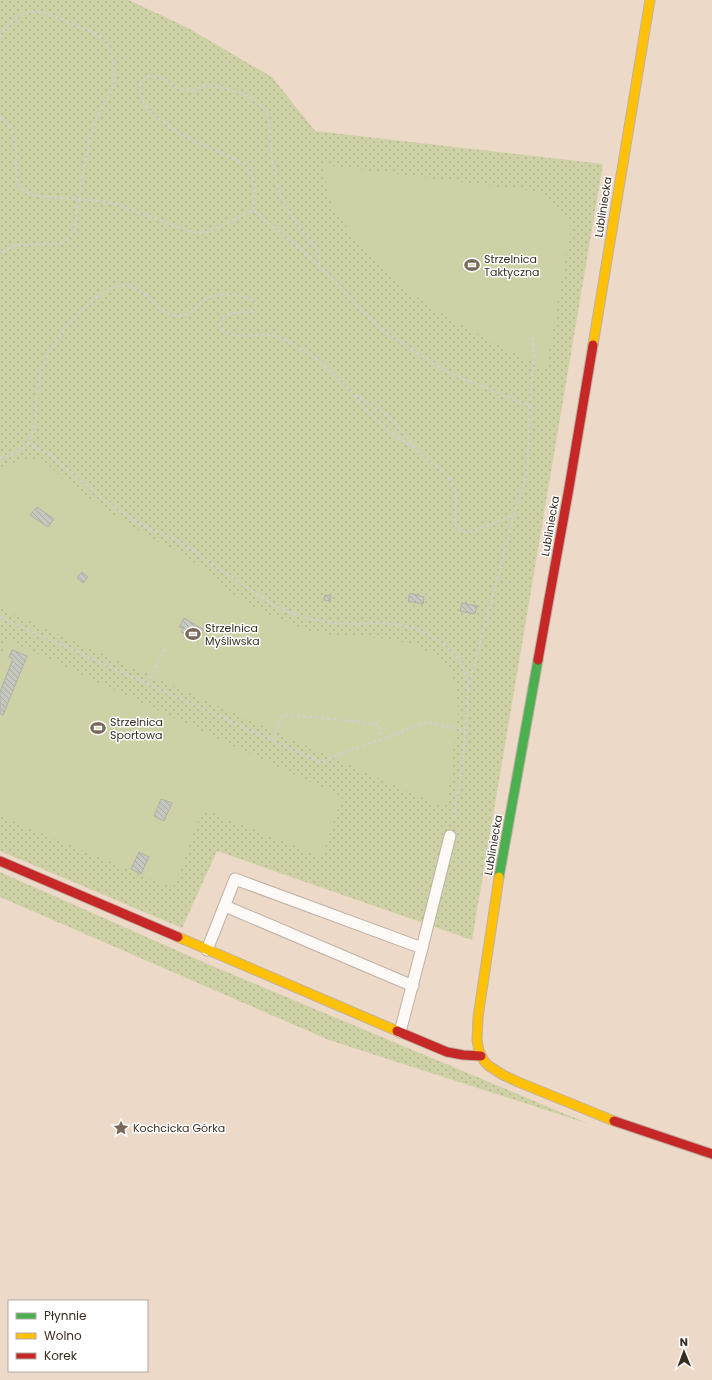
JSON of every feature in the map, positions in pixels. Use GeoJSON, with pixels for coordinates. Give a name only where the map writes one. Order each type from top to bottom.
{"type":"FeatureCollection","features":[{"type":"Feature","properties":{"kind":"street","name":"Lubliniecka"},"geometry":{"type":"LineString","coordinates":[[481,1056],[478,1041],[478,1017],[490,934],[569,488],[650,0]]}},
{"type":"Feature","properties":{"kind":"street"},"geometry":{"type":"LineString","coordinates":[[0,860],[206,950],[447,1052],[481,1056],[492,1068],[505,1075],[582,1109],[643,1132],[712,1154]]}},
{"type":"Feature","properties":{"kind":"lane"},"geometry":{"type":"LineString","coordinates":[[400,1032],[413,986],[450,836]]}},
{"type":"Feature","properties":{"kind":"lane"},"geometry":{"type":"LineString","coordinates":[[206,950],[235,879],[422,948]]}},
{"type":"Feature","properties":{"kind":"lane"},"geometry":{"type":"LineString","coordinates":[[225,906],[413,986]]}},
{"type":"Feature","properties":{"kind":"path"},"geometry":{"type":"LineString","coordinates":[[0,37],[6,26],[15,17],[26,12],[39,11],[51,15],[96,34],[106,42],[111,54],[115,82],[96,119],[90,136],[74,232],[67,240],[58,244],[16,246],[0,253]]}},
{"type":"Feature","properties":{"kind":"path"},"geometry":{"type":"LineString","coordinates":[[253,210],[255,182],[246,164],[192,140],[150,112],[141,98],[141,82],[147,77],[154,76],[164,79],[177,88],[186,90],[194,90],[203,86],[223,88],[248,96],[263,107],[269,118],[272,160],[280,195],[293,219],[313,243],[319,254],[320,268]]}},
{"type":"Feature","properties":{"kind":"path"},"geometry":{"type":"LineString","coordinates":[[0,117],[7,124],[13,134],[14,149],[12,156]]}},
{"type":"Feature","properties":{"kind":"path"},"geometry":{"type":"LineString","coordinates":[[26,195],[114,203],[192,232],[201,233],[253,210]]}},
{"type":"Feature","properties":{"kind":"path"},"geometry":{"type":"LineString","coordinates":[[253,210],[334,280],[364,313],[391,336],[446,371],[530,406]]}},
{"type":"Feature","properties":{"kind":"path"},"geometry":{"type":"LineString","coordinates":[[0,458],[23,449],[31,437],[40,372],[48,354],[75,317],[93,300],[119,286],[132,286],[167,313],[176,316],[187,315],[209,298],[217,295],[241,296],[255,301],[257,306],[255,311],[229,313],[222,318],[220,325],[227,334],[244,336],[262,334],[277,336],[310,354],[365,402],[392,419],[418,452]]}},
{"type":"Feature","properties":{"kind":"path"},"geometry":{"type":"LineString","coordinates":[[450,836],[466,731],[468,691],[514,515],[525,481],[528,459],[534,358],[533,336]]}},
{"type":"Feature","properties":{"kind":"path"},"geometry":{"type":"LineString","coordinates":[[350,390],[383,427],[418,452],[445,474],[452,482],[457,493],[455,521],[457,529],[465,532],[474,531],[514,515]]}},
{"type":"Feature","properties":{"kind":"path"},"geometry":{"type":"LineString","coordinates":[[27,442],[52,456],[99,496],[136,522],[178,541],[273,605],[290,613],[316,621],[351,624],[380,623],[402,625],[422,632],[443,643],[456,656],[464,669],[468,691]]}},
{"type":"Feature","properties":{"kind":"path"},"geometry":{"type":"LineString","coordinates":[[0,618],[320,762],[427,722],[466,731]]}},
{"type":"Feature","properties":{"kind":"path"},"geometry":{"type":"LineString","coordinates":[[147,684],[165,649]]}},
{"type":"Feature","properties":{"kind":"path"},"geometry":{"type":"LineString","coordinates":[[273,740],[283,714],[378,724],[382,738]]}},
{"type":"Feature","properties":{"kind":"green space"},"geometry":{"type":"Polygon","coordinates":[[[0,0],[129,0],[188,28],[272,77],[315,131],[603,164],[472,940],[217,851],[182,928],[0,851],[0,0]]]}},
{"type":"Feature","properties":{"kind":"green space","name":"Strzelnica Taktyczna"},"geometry":{"type":"Polygon","coordinates":[[[324,165],[541,192],[571,227],[546,369],[492,342],[438,311],[389,275],[368,254],[349,230],[336,210],[329,194],[324,165]]]}},
{"type":"Feature","properties":{"kind":"green space","name":"Strzelnica Myśliwska"},"geometry":{"type":"Polygon","coordinates":[[[29,458],[44,461],[74,488],[154,540],[185,555],[241,600],[271,616],[313,632],[343,636],[391,639],[417,646],[438,657],[450,671],[457,688],[458,712],[449,789],[445,808],[0,608],[0,467],[29,458]]]}},
{"type":"Feature","properties":{"kind":"green space","name":"Strzelnica Sportowa"},"geometry":{"type":"Polygon","coordinates":[[[8,640],[342,797],[322,857],[203,809],[173,888],[0,816],[0,660],[8,640]]]}},
{"type":"Feature","properties":{"kind":"green space"},"geometry":{"type":"Polygon","coordinates":[[[0,872],[203,962],[589,1124],[329,1040],[0,897],[0,872]]]}},
{"type":"Feature","properties":{"kind":"building"},"geometry":{"type":"Polygon","coordinates":[[[37,507],[54,519],[48,527],[30,515],[37,507]]]}},
{"type":"Feature","properties":{"kind":"building"},"geometry":{"type":"Polygon","coordinates":[[[82,572],[88,577],[83,583],[77,578],[82,572]]]}},
{"type":"Feature","properties":{"kind":"building"},"geometry":{"type":"Polygon","coordinates":[[[410,593],[424,597],[423,604],[408,601],[410,593]]]}},
{"type":"Feature","properties":{"kind":"building"},"geometry":{"type":"Polygon","coordinates":[[[325,595],[331,596],[330,601],[324,600],[325,595]]]}},
{"type":"Feature","properties":{"kind":"building"},"geometry":{"type":"Polygon","coordinates":[[[462,603],[477,606],[475,614],[460,611],[462,603]]]}},
{"type":"Feature","properties":{"kind":"building"},"geometry":{"type":"Polygon","coordinates":[[[184,618],[204,630],[198,641],[181,632],[183,628],[179,627],[184,618]]]}},
{"type":"Feature","properties":{"kind":"building"},"geometry":{"type":"Polygon","coordinates":[[[12,650],[27,656],[3,715],[0,714],[0,692],[13,659],[9,657],[12,650]]]}},
{"type":"Feature","properties":{"kind":"building"},"geometry":{"type":"Polygon","coordinates":[[[161,799],[172,803],[164,821],[154,816],[161,799]]]}},
{"type":"Feature","properties":{"kind":"building"},"geometry":{"type":"Polygon","coordinates":[[[139,852],[149,857],[141,874],[131,869],[139,852]]]}},
{"type":"Feature","properties":{"kind":"traffic: fast"},"geometry":{"type":"LineString","coordinates":[[499,877],[538,660]]}},
{"type":"Feature","properties":{"kind":"traffic: slow"},"geometry":{"type":"LineString","coordinates":[[593,345],[650,0]]}},
{"type":"Feature","properties":{"kind":"traffic: slow"},"geometry":{"type":"LineString","coordinates":[[499,877],[478,1017],[477,1040],[479,1051],[484,1061],[503,1075],[614,1121]]}},
{"type":"Feature","properties":{"kind":"traffic: slow"},"geometry":{"type":"LineString","coordinates":[[178,937],[397,1031]]}},
{"type":"Feature","properties":{"kind":"traffic: jam"},"geometry":{"type":"LineString","coordinates":[[538,660],[593,345]]}},
{"type":"Feature","properties":{"kind":"traffic: jam"},"geometry":{"type":"LineString","coordinates":[[0,861],[178,937]]}},
{"type":"Feature","properties":{"kind":"traffic: jam"},"geometry":{"type":"LineString","coordinates":[[397,1031],[447,1052],[481,1056]]}},
{"type":"Feature","properties":{"kind":"traffic: jam"},"geometry":{"type":"LineString","coordinates":[[614,1121],[712,1154]]}},
{"type":"Feature","properties":{"kind":"place","name":"Strzelnica Taktyczna"},"geometry":{"type":"Point","coordinates":[472,265]}},
{"type":"Feature","properties":{"kind":"place","name":"Strzelnica Myśliwska"},"geometry":{"type":"Point","coordinates":[193,634]}},
{"type":"Feature","properties":{"kind":"place","name":"Strzelnica Sportowa"},"geometry":{"type":"Point","coordinates":[98,728]}},
{"type":"Feature","properties":{"kind":"place","name":"Kochcicka Górka"},"geometry":{"type":"Point","coordinates":[121,1128]}}]}
